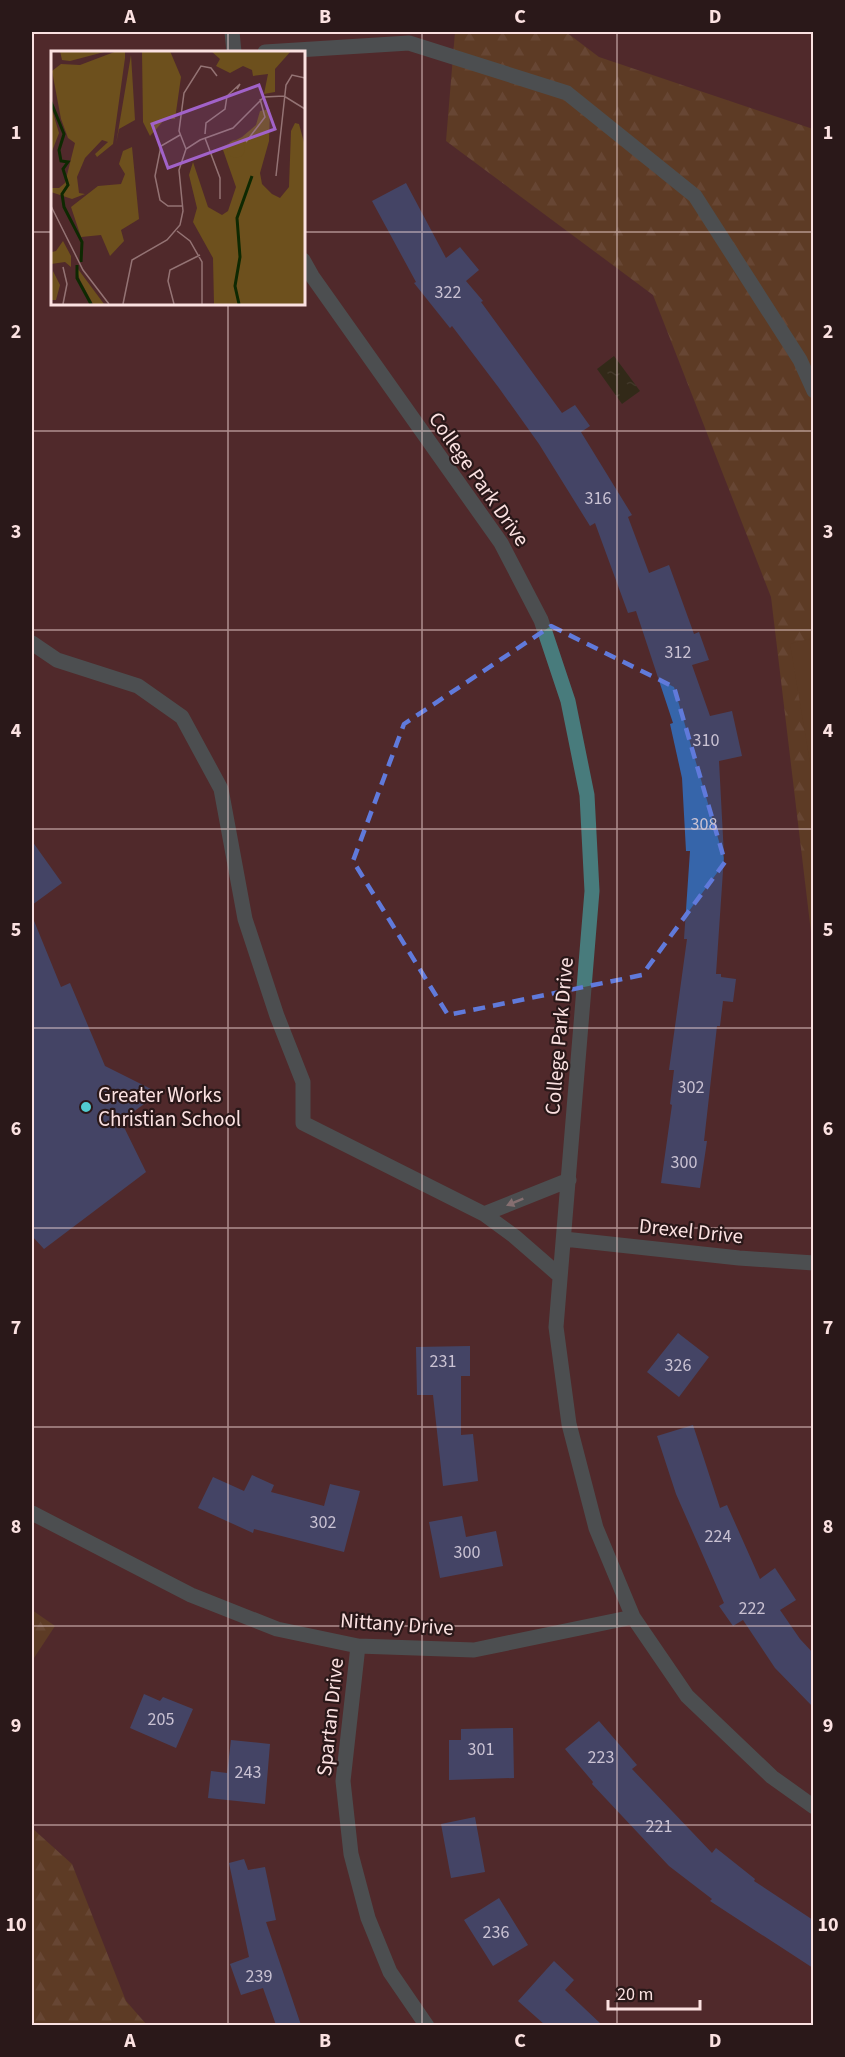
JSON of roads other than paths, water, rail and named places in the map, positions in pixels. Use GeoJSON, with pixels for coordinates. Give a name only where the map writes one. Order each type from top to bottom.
{"type":"FeatureCollection","features":[{"type":"Feature","properties":{"kind":"street"},"geometry":{"type":"LineString","coordinates":[[232,32],[234,51]]}},
{"type":"Feature","properties":{"kind":"street"},"geometry":{"type":"LineString","coordinates":[[281,51],[409,43],[567,93],[695,196],[800,360],[813,392]]}},
{"type":"Feature","properties":{"kind":"street","name":"College Park Drive"},"geometry":{"type":"LineString","coordinates":[[304,262],[375,368],[501,543],[541,620],[568,701],[587,795],[592,891],[555,1328],[569,1424],[596,1528],[633,1617],[687,1696],[772,1777],[813,1807]]}},
{"type":"Feature","properties":{"kind":"street"},"geometry":{"type":"LineString","coordinates":[[32,643],[57,660],[138,686],[182,717],[221,789],[245,919],[277,1016],[303,1082],[303,1123],[484,1214],[514,1236],[560,1276]]}},
{"type":"Feature","properties":{"kind":"street"},"geometry":{"type":"LineString","coordinates":[[484,1214],[569,1179]]}},
{"type":"Feature","properties":{"kind":"street","name":"Drexel Drive"},"geometry":{"type":"LineString","coordinates":[[564,1239],[739,1258],[813,1263]]}},
{"type":"Feature","properties":{"kind":"street","name":"Nittany Drive"},"geometry":{"type":"LineString","coordinates":[[32,1513],[191,1595],[277,1629],[358,1646],[474,1650],[633,1617]]}},
{"type":"Feature","properties":{"kind":"street","name":"Spartan Drive"},"geometry":{"type":"LineString","coordinates":[[358,1646],[343,1780],[351,1854],[368,1918],[390,1972],[427,2025]]}},
{"type":"Feature","properties":{"kind":"water"},"geometry":{"type":"Polygon","coordinates":[[[614,356],[640,391],[622,404],[597,369],[614,356]]]}},
{"type":"Feature","properties":{"kind":"place","name":"Greater Works Christian School"},"geometry":{"type":"Point","coordinates":[86,1107]}}]}
